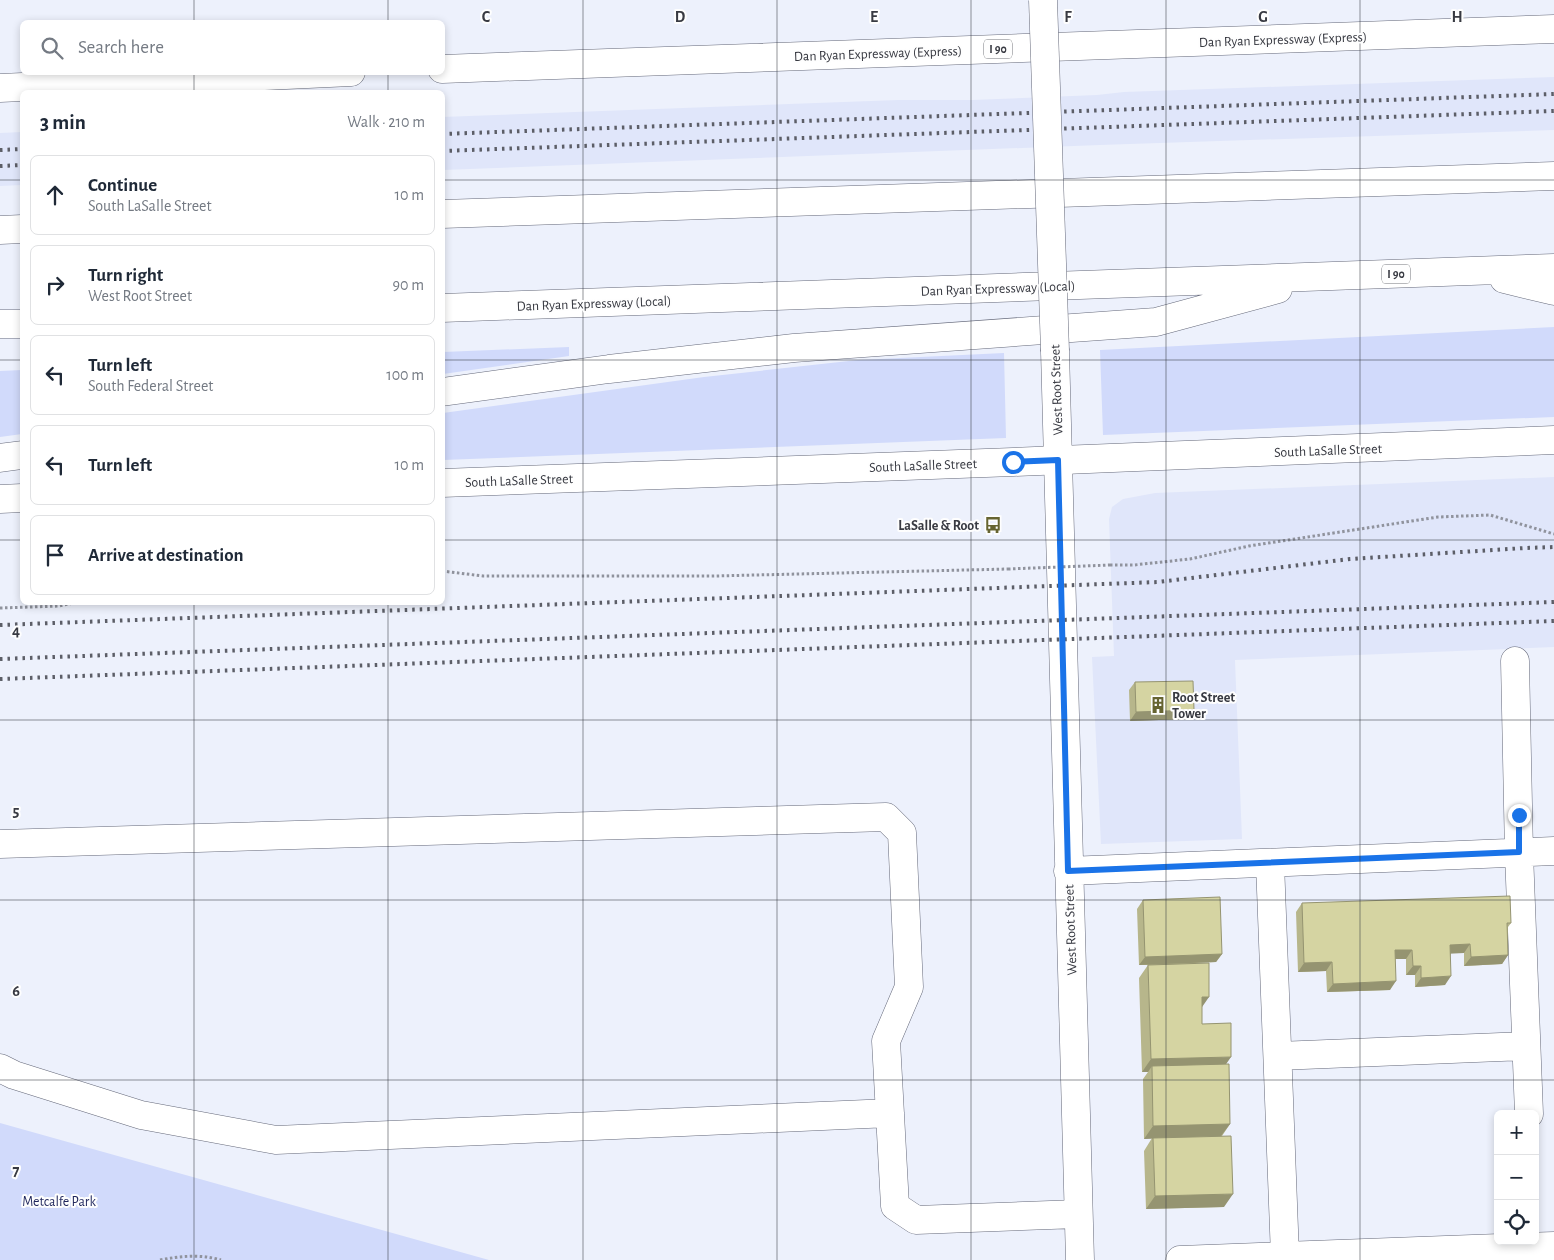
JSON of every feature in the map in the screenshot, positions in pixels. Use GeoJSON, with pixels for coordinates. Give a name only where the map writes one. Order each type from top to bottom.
{"type":"FeatureCollection","features":[{"type":"Feature","properties":{"kind":"main road","name":"West Root Street"},"geometry":{"type":"LineString","coordinates":[[1042,0],[1055,352],[1080,1260]]}},
{"type":"Feature","properties":{"kind":"main road","name":"Dan Ryan Expressway (Express)"},"geometry":{"type":"LineString","coordinates":[[445,69],[1554,29]]}},
{"type":"Feature","properties":{"kind":"main road"},"geometry":{"type":"LineString","coordinates":[[0,88],[285,75]]}},
{"type":"Feature","properties":{"kind":"main road"},"geometry":{"type":"LineString","coordinates":[[445,214],[1554,176]]}},
{"type":"Feature","properties":{"kind":"main road"},"geometry":{"type":"LineString","coordinates":[[0,230],[20,229]]}},
{"type":"Feature","properties":{"kind":"main road","name":"Dan Ryan Expressway (Local)"},"geometry":{"type":"LineString","coordinates":[[445,308],[1554,268]]}},
{"type":"Feature","properties":{"kind":"main road"},"geometry":{"type":"LineString","coordinates":[[1469,271],[1554,291]]}},
{"type":"Feature","properties":{"kind":"main road"},"geometry":{"type":"LineString","coordinates":[[445,392],[609,369],[794,348],[1156,322],[1323,276]]}},
{"type":"Feature","properties":{"kind":"main road"},"geometry":{"type":"LineString","coordinates":[[0,324],[20,324]]}},
{"type":"Feature","properties":{"kind":"main road","name":"South LaSalle Street"},"geometry":{"type":"LineString","coordinates":[[445,483],[1554,440]]}},
{"type":"Feature","properties":{"kind":"main road"},"geometry":{"type":"LineString","coordinates":[[0,458],[20,455]]}},
{"type":"Feature","properties":{"kind":"main road"},"geometry":{"type":"LineString","coordinates":[[0,498],[20,498]]}},
{"type":"Feature","properties":{"kind":"main road"},"geometry":{"type":"LineString","coordinates":[[1516,661],[1519,852],[1529,1110]]}},
{"type":"Feature","properties":{"kind":"main road"},"geometry":{"type":"LineString","coordinates":[[0,844],[886,817],[902,832],[909,987],[886,1041],[895,1206],[916,1220],[1078,1214]]}},
{"type":"Feature","properties":{"kind":"main road"},"geometry":{"type":"LineString","coordinates":[[1068,871],[1554,851]]}},
{"type":"Feature","properties":{"kind":"main road"},"geometry":{"type":"LineString","coordinates":[[1270,863],[1285,1256]]}},
{"type":"Feature","properties":{"kind":"main road"},"geometry":{"type":"LineString","coordinates":[[1278,1056],[1526,1046]]}},
{"type":"Feature","properties":{"kind":"main road"},"geometry":{"type":"LineString","coordinates":[[0,1068],[14,1075],[141,1115],[276,1140],[890,1113]]}},
{"type":"Feature","properties":{"kind":"main road"},"geometry":{"type":"LineString","coordinates":[[1180,1260],[1540,1245]]}},
{"type":"Feature","properties":{"kind":"path"},"geometry":{"type":"LineString","coordinates":[[445,572],[484,576],[714,576],[1134,565],[1190,559],[1249,546],[1438,517],[1490,515],[1554,534]]}},
{"type":"Feature","properties":{"kind":"path"},"geometry":{"type":"LineString","coordinates":[[0,608],[64,605]]}},
{"type":"Feature","properties":{"kind":"path"},"geometry":{"type":"LineString","coordinates":[[160,1260],[184,1256],[206,1256],[221,1260]]}},
{"type":"Feature","properties":{"kind":"shaded area"},"geometry":{"type":"Polygon","coordinates":[[[1554,77],[1554,130],[445,170],[445,117],[898,100],[972,100],[1097,95],[1124,92],[1554,77]]]}},
{"type":"Feature","properties":{"kind":"shaded area"},"geometry":{"type":"Polygon","coordinates":[[[20,132],[20,185],[0,186],[0,133],[20,132]]]}},
{"type":"Feature","properties":{"kind":"shaded area"},"geometry":{"type":"Polygon","coordinates":[[[1554,477],[1554,647],[1235,660],[1242,839],[1101,844],[1092,657],[1114,656],[1109,519],[1112,507],[1123,499],[1155,493],[1554,477]]]}},
{"type":"Feature","properties":{"kind":"green space"},"geometry":{"type":"Polygon","coordinates":[[[1554,327],[1554,417],[1103,435],[1100,350],[1554,327]]]}},
{"type":"Feature","properties":{"kind":"green space"},"geometry":{"type":"Polygon","coordinates":[[[569,347],[569,356],[445,374],[445,352],[569,347]]]}},
{"type":"Feature","properties":{"kind":"green space"},"geometry":{"type":"Polygon","coordinates":[[[1004,353],[1006,438],[445,460],[445,413],[704,377],[858,360],[1004,353]]]}},
{"type":"Feature","properties":{"kind":"green space"},"geometry":{"type":"Polygon","coordinates":[[[20,370],[20,434],[0,437],[0,371],[20,370]]]}},
{"type":"Feature","properties":{"kind":"green space","name":"Metcalfe Park"},"geometry":{"type":"Polygon","coordinates":[[[0,1123],[489,1260],[0,1260],[0,1123]]]}},
{"type":"Feature","properties":{"kind":"building","name":"Root Street Tower"},"geometry":{"type":"Polygon","coordinates":[[[1193,681],[1194,710],[1136,712],[1135,682],[1193,681]]]}},
{"type":"Feature","properties":{"kind":"building"},"geometry":{"type":"Polygon","coordinates":[[[1510,896],[1511,923],[1507,923],[1508,955],[1471,957],[1470,944],[1450,945],[1451,976],[1421,978],[1421,966],[1413,966],[1412,950],[1395,950],[1396,981],[1333,984],[1332,962],[1304,963],[1302,903],[1510,896]]]}},
{"type":"Feature","properties":{"kind":"building"},"geometry":{"type":"Polygon","coordinates":[[[1220,897],[1222,954],[1145,957],[1143,900],[1220,897]]]}},
{"type":"Feature","properties":{"kind":"building"},"geometry":{"type":"Polygon","coordinates":[[[1209,963],[1209,997],[1202,997],[1202,1024],[1231,1023],[1231,1057],[1151,1059],[1148,965],[1209,963]]]}},
{"type":"Feature","properties":{"kind":"building"},"geometry":{"type":"Polygon","coordinates":[[[1229,1064],[1230,1124],[1153,1126],[1152,1066],[1229,1064]]]}},
{"type":"Feature","properties":{"kind":"building"},"geometry":{"type":"Polygon","coordinates":[[[1231,1136],[1233,1194],[1155,1196],[1153,1138],[1231,1136]]]}},
{"type":"Feature","properties":{"kind":"railway"},"geometry":{"type":"LineString","coordinates":[[445,134],[1554,94]]}},
{"type":"Feature","properties":{"kind":"railway"},"geometry":{"type":"LineString","coordinates":[[445,151],[1554,111]]}},
{"type":"Feature","properties":{"kind":"railway"},"geometry":{"type":"LineString","coordinates":[[0,150],[20,149]]}},
{"type":"Feature","properties":{"kind":"railway"},"geometry":{"type":"LineString","coordinates":[[0,166],[20,165]]}},
{"type":"Feature","properties":{"kind":"railway"},"geometry":{"type":"LineString","coordinates":[[0,625],[1158,582],[1350,559],[1554,547]]}},
{"type":"Feature","properties":{"kind":"railway"},"geometry":{"type":"LineString","coordinates":[[0,659],[1554,602]]}},
{"type":"Feature","properties":{"kind":"railway"},"geometry":{"type":"LineString","coordinates":[[0,679],[1554,621]]}},
{"type":"Feature","properties":{"kind":"place","name":"LaSalle & Root"},"geometry":{"type":"Point","coordinates":[993,525]}},
{"type":"Feature","properties":{"kind":"place","name":"Root Street Tower"},"geometry":{"type":"Point","coordinates":[1158,705]}},
{"type":"Feature","properties":{"kind":"route"},"geometry":{"type":"LineString","coordinates":[[1013,462],[1058,460],[1068,871],[1519,852],[1519,815]]}}]}
